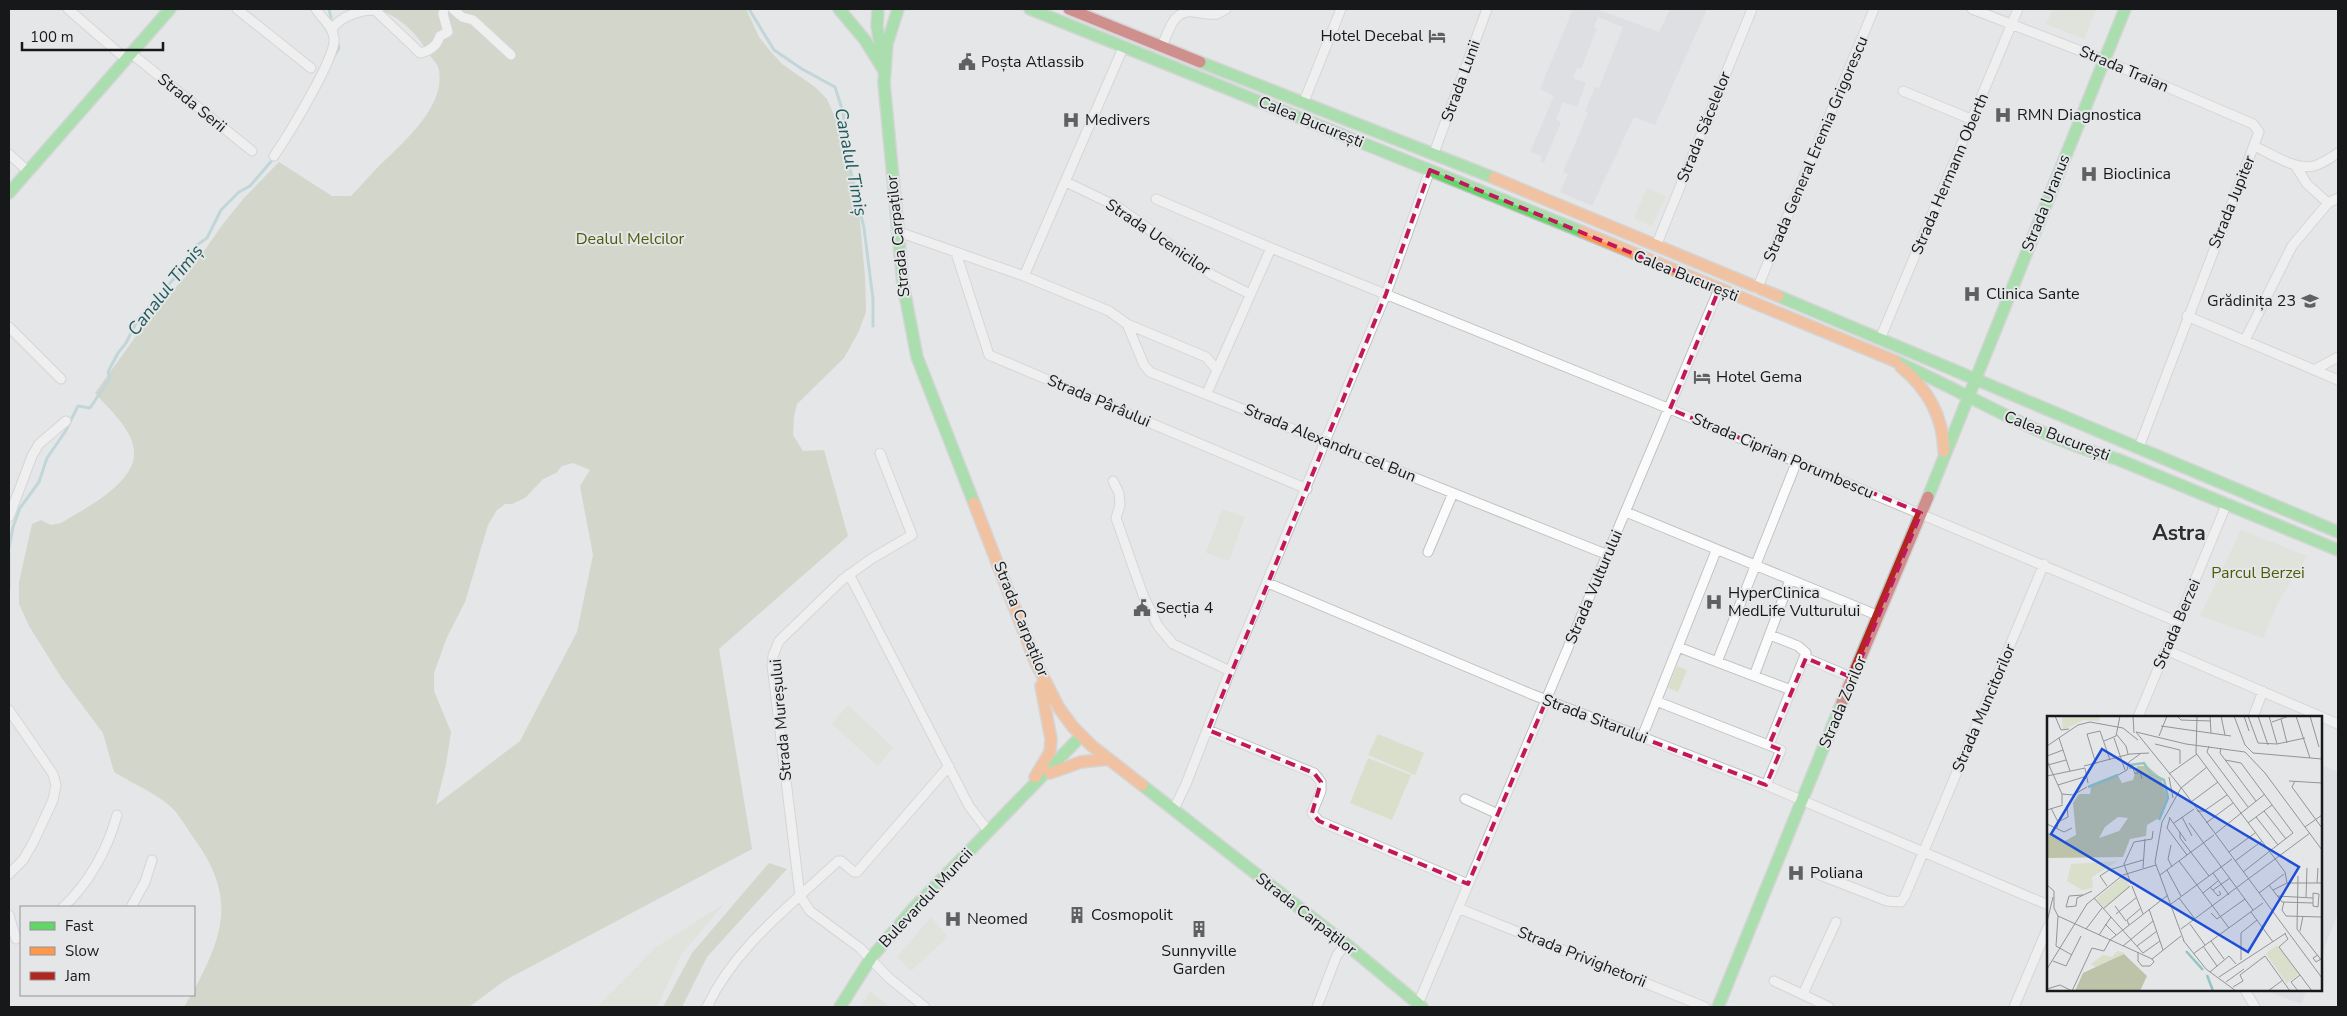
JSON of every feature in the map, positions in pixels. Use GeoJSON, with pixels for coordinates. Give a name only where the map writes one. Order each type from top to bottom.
{"type":"FeatureCollection","features":[{"type":"Feature","properties":{"kind":"main road"},"geometry":{"type":"LineString","coordinates":[[9,193],[130,57],[170,9]]}},
{"type":"Feature","properties":{"kind":"main road"},"geometry":{"type":"LineString","coordinates":[[839,9],[865,40],[885,72]]}},
{"type":"Feature","properties":{"kind":"main road","name":"Strada Carpaților"},"geometry":{"type":"LineString","coordinates":[[878,9],[877,26],[885,72],[896,231],[903,291],[917,357],[1036,663],[1062,714],[1081,736],[1109,759],[1346,944],[1420,1006]]}},
{"type":"Feature","properties":{"kind":"main road","name":"Strada Carpaților"},"geometry":{"type":"LineString","coordinates":[[885,72],[890,28],[898,9]]}},
{"type":"Feature","properties":{"kind":"main road","name":"Calea București"},"geometry":{"type":"LineString","coordinates":[[1030,9],[1886,357],[1935,379],[1991,410],[2083,450],[2117,459],[2338,550]]}},
{"type":"Feature","properties":{"kind":"main road","name":"Calea București"},"geometry":{"type":"LineString","coordinates":[[1069,9],[1303,104],[1434,154],[1976,378],[2338,532]]}},
{"type":"Feature","properties":{"kind":"main road","name":"Strada Uranus"},"geometry":{"type":"LineString","coordinates":[[1968,398],[2125,9]]}},
{"type":"Feature","properties":{"kind":"main road"},"geometry":{"type":"LineString","coordinates":[[1886,357],[1918,381],[1932,401],[1943,430],[1943,458]]}},
{"type":"Feature","properties":{"kind":"main road","name":"Strada Zorilor"},"geometry":{"type":"LineString","coordinates":[[1718,1007],[1801,800],[1968,398]]}},
{"type":"Feature","properties":{"kind":"main road","name":"Bulevardul Muncii"},"geometry":{"type":"LineString","coordinates":[[1022,798],[1046,760],[1052,739],[1036,663]]}},
{"type":"Feature","properties":{"kind":"main road","name":"Bulevardul Muncii"},"geometry":{"type":"LineString","coordinates":[[840,1007],[871,958],[912,910],[1081,736]]}},
{"type":"Feature","properties":{"kind":"main road","name":"Bulevardul Muncii"},"geometry":{"type":"LineString","coordinates":[[1045,775],[1081,762],[1109,759]]}},
{"type":"Feature","properties":{"kind":"street","name":"Strada Serii"},"geometry":{"type":"LineString","coordinates":[[68,9],[252,151]]}},
{"type":"Feature","properties":{"kind":"street"},"geometry":{"type":"LineString","coordinates":[[237,9],[311,68]]}},
{"type":"Feature","properties":{"kind":"street"},"geometry":{"type":"LineString","coordinates":[[274,156],[290,132],[332,56],[334,39],[332,29],[316,9]]}},
{"type":"Feature","properties":{"kind":"street"},"geometry":{"type":"LineString","coordinates":[[332,29],[336,24],[358,12],[375,10],[420,53],[423,53],[432,49],[438,43],[440,36],[448,32],[443,14],[444,9]]}},
{"type":"Feature","properties":{"kind":"street"},"geometry":{"type":"LineString","coordinates":[[453,9],[462,17],[473,20],[511,55]]}},
{"type":"Feature","properties":{"kind":"street"},"geometry":{"type":"LineString","coordinates":[[1162,46],[1174,20],[1179,14],[1188,11],[1217,14],[1226,9]]}},
{"type":"Feature","properties":{"kind":"street"},"geometry":{"type":"LineString","coordinates":[[1303,104],[1341,9]]}},
{"type":"Feature","properties":{"kind":"street","name":"Strada Lunii"},"geometry":{"type":"LineString","coordinates":[[1434,154],[1488,9]]}},
{"type":"Feature","properties":{"kind":"street","name":"Strada Săcelelor"},"geometry":{"type":"LineString","coordinates":[[1656,246],[1752,9]]}},
{"type":"Feature","properties":{"kind":"street","name":"Strada General Eremia Grigorescu"},"geometry":{"type":"LineString","coordinates":[[1757,289],[1874,9]]}},
{"type":"Feature","properties":{"kind":"street","name":"Strada Traian"},"geometry":{"type":"LineString","coordinates":[[1972,9],[2104,60],[2253,124],[2259,132],[2254,146]]}},
{"type":"Feature","properties":{"kind":"street","name":"Strada Hermann Oberth"},"geometry":{"type":"LineString","coordinates":[[1880,339],[2018,9]]}},
{"type":"Feature","properties":{"kind":"street"},"geometry":{"type":"LineString","coordinates":[[1024,276],[1091,127],[1123,48]]}},
{"type":"Feature","properties":{"kind":"street"},"geometry":{"type":"LineString","coordinates":[[1904,91],[1972,120]]}},
{"type":"Feature","properties":{"kind":"street","name":"Strada Jupiter"},"geometry":{"type":"LineString","coordinates":[[2139,447],[2187,316],[2254,146],[2295,164],[2313,166],[2338,153]]}},
{"type":"Feature","properties":{"kind":"street"},"geometry":{"type":"LineString","coordinates":[[9,154],[29,172]]}},
{"type":"Feature","properties":{"kind":"street"},"geometry":{"type":"LineString","coordinates":[[2295,164],[2307,184],[2328,204]]}},
{"type":"Feature","properties":{"kind":"street"},"geometry":{"type":"LineString","coordinates":[[1174,810],[1386,294],[1430,170]]}},
{"type":"Feature","properties":{"kind":"street","name":"Strada Ucenicilor"},"geometry":{"type":"LineString","coordinates":[[1066,182],[1118,207],[1212,275],[1250,294]]}},
{"type":"Feature","properties":{"kind":"street"},"geometry":{"type":"LineString","coordinates":[[2245,340],[2292,246],[2328,204],[2338,198]]}},
{"type":"Feature","properties":{"kind":"street"},"geometry":{"type":"LineString","coordinates":[[1156,199],[1386,294]]}},
{"type":"Feature","properties":{"kind":"street"},"geometry":{"type":"LineString","coordinates":[[896,231],[1024,276],[1108,310],[1127,324],[1206,358],[1217,370]]}},
{"type":"Feature","properties":{"kind":"street"},"geometry":{"type":"LineString","coordinates":[[1207,393],[1271,248]]}},
{"type":"Feature","properties":{"kind":"street","name":"Strada Pârâului"},"geometry":{"type":"LineString","coordinates":[[956,253],[986,350],[992,357],[1307,489]]}},
{"type":"Feature","properties":{"kind":"street","name":"Strada Vulturului"},"geometry":{"type":"LineString","coordinates":[[1420,1006],[1468,884],[1719,289]]}},
{"type":"Feature","properties":{"kind":"street","name":"Strada Ciprian Porumbescu"},"geometry":{"type":"LineString","coordinates":[[1386,294],[1670,408],[2178,622]]}},
{"type":"Feature","properties":{"kind":"street"},"geometry":{"type":"LineString","coordinates":[[2187,316],[2338,380]]}},
{"type":"Feature","properties":{"kind":"street","name":"Strada Alexandru cel Bun"},"geometry":{"type":"LineString","coordinates":[[1127,324],[1146,369],[1608,555]]}},
{"type":"Feature","properties":{"kind":"street"},"geometry":{"type":"LineString","coordinates":[[9,327],[61,379]]}},
{"type":"Feature","properties":{"kind":"street"},"geometry":{"type":"LineString","coordinates":[[2314,370],[2338,357]]}},
{"type":"Feature","properties":{"kind":"street"},"geometry":{"type":"LineString","coordinates":[[9,517],[32,456],[39,444],[66,421]]}},
{"type":"Feature","properties":{"kind":"street","name":"Strada Mureșului"},"geometry":{"type":"LineString","coordinates":[[800,896],[773,656],[776,646],[785,634],[849,574],[912,535],[880,453]]}},
{"type":"Feature","properties":{"kind":"street"},"geometry":{"type":"LineString","coordinates":[[1717,662],[1797,461]]}},
{"type":"Feature","properties":{"kind":"street"},"geometry":{"type":"LineString","coordinates":[[1113,481],[1119,493],[1120,505],[1116,518],[1143,595],[1158,626],[1173,644],[1230,671]]}},
{"type":"Feature","properties":{"kind":"street"},"geometry":{"type":"LineString","coordinates":[[1428,552],[1453,493]]}},
{"type":"Feature","properties":{"kind":"street","name":"Strada Berzei"},"geometry":{"type":"LineString","coordinates":[[2138,716],[2227,503]]}},
{"type":"Feature","properties":{"kind":"street"},"geometry":{"type":"LineString","coordinates":[[1626,512],[1716,551],[1879,616]]}},
{"type":"Feature","properties":{"kind":"street"},"geometry":{"type":"LineString","coordinates":[[1642,737],[1716,551]]}},
{"type":"Feature","properties":{"kind":"street","name":"Strada Muncitorilor"},"geometry":{"type":"LineString","coordinates":[[1924,852],[2044,564]]}},
{"type":"Feature","properties":{"kind":"street"},"geometry":{"type":"LineString","coordinates":[[849,574],[969,806],[989,832]]}},
{"type":"Feature","properties":{"kind":"street"},"geometry":{"type":"LineString","coordinates":[[1754,676],[1790,580]]}},
{"type":"Feature","properties":{"kind":"street","name":"Strada Sitarului"},"geometry":{"type":"LineString","coordinates":[[1268,583],[1546,701],[1766,785],[2047,905]]}},
{"type":"Feature","properties":{"kind":"street"},"geometry":{"type":"LineString","coordinates":[[1769,745],[1806,658],[1806,653],[1803,649],[1770,635]]}},
{"type":"Feature","properties":{"kind":"street"},"geometry":{"type":"LineString","coordinates":[[1678,647],[1791,690]]}},
{"type":"Feature","properties":{"kind":"street"},"geometry":{"type":"LineString","coordinates":[[2166,650],[2320,716]]}},
{"type":"Feature","properties":{"kind":"street"},"geometry":{"type":"LineString","coordinates":[[1806,658],[1853,678]]}},
{"type":"Feature","properties":{"kind":"street"},"geometry":{"type":"LineString","coordinates":[[2253,716],[2263,691]]}},
{"type":"Feature","properties":{"kind":"street"},"geometry":{"type":"LineString","coordinates":[[1656,701],[1780,750],[1766,785]]}},
{"type":"Feature","properties":{"kind":"street"},"geometry":{"type":"LineString","coordinates":[[9,710],[53,774],[56,785],[53,800],[34,843],[23,860],[9,874]]}},
{"type":"Feature","properties":{"kind":"street"},"geometry":{"type":"LineString","coordinates":[[2322,717],[2338,724]]}},
{"type":"Feature","properties":{"kind":"street"},"geometry":{"type":"LineString","coordinates":[[1208,730],[1309,770],[1319,778],[1321,791],[1312,813],[1319,821],[1468,884]]}},
{"type":"Feature","properties":{"kind":"street"},"geometry":{"type":"LineString","coordinates":[[707,1007],[748,947],[838,861],[841,861],[854,872],[857,872],[949,766]]}},
{"type":"Feature","properties":{"kind":"street"},"geometry":{"type":"LineString","coordinates":[[1465,799],[1498,814]]}},
{"type":"Feature","properties":{"kind":"street"},"geometry":{"type":"LineString","coordinates":[[64,906],[83,884],[97,862],[111,838],[117,816]]}},
{"type":"Feature","properties":{"kind":"street"},"geometry":{"type":"LineString","coordinates":[[1820,875],[1886,901],[1901,902],[1924,852]]}},
{"type":"Feature","properties":{"kind":"street"},"geometry":{"type":"LineString","coordinates":[[132,906],[145,882],[152,860]]}},
{"type":"Feature","properties":{"kind":"street"},"geometry":{"type":"LineString","coordinates":[[800,896],[810,910],[860,948],[889,978],[925,1007]]}},
{"type":"Feature","properties":{"kind":"street","name":"Strada Privighetorii"},"geometry":{"type":"LineString","coordinates":[[1458,908],[1704,1007]]}},
{"type":"Feature","properties":{"kind":"street"},"geometry":{"type":"LineString","coordinates":[[9,915],[15,939]]}},
{"type":"Feature","properties":{"kind":"street"},"geometry":{"type":"LineString","coordinates":[[1803,994],[1836,922]]}},
{"type":"Feature","properties":{"kind":"street"},"geometry":{"type":"LineString","coordinates":[[2014,1007],[2047,929]]}},
{"type":"Feature","properties":{"kind":"street"},"geometry":{"type":"LineString","coordinates":[[1317,1007],[1337,955],[1346,944]]}},
{"type":"Feature","properties":{"kind":"street"},"geometry":{"type":"LineString","coordinates":[[1774,981],[1829,1007]]}},
{"type":"Feature","properties":{"kind":"street"},"geometry":{"type":"LineString","coordinates":[[2246,991],[2255,1007]]}},
{"type":"Feature","properties":{"kind":"highlighted area"},"geometry":{"type":"Polygon","coordinates":[[[1430,170],[1719,289],[1670,409],[1921,513],[1853,678],[1806,658],[1769,745],[1781,750],[1766,785],[1546,701],[1468,884],[1319,821],[1312,813],[1321,782],[1314,773],[1208,730],[1386,294],[1430,170]]]}},
{"type":"Feature","properties":{"kind":"shaded area"},"geometry":{"type":"Polygon","coordinates":[[[1573,9],[1596,9],[1659,32],[1670,9],[1707,9],[1655,125],[1634,117],[1592,206],[1560,192],[1568,174],[1563,172],[1588,113],[1585,111],[1595,87],[1599,88],[1623,27],[1598,17],[1594,27],[1597,28],[1581,69],[1577,68],[1573,78],[1586,83],[1577,107],[1563,102],[1556,120],[1561,122],[1544,163],[1540,161],[1542,156],[1530,152],[1554,96],[1540,89],[1573,9]]]}},
{"type":"Feature","properties":{"kind":"shaded area"},"geometry":{"type":"Polygon","coordinates":[[[2322,765],[2338,772],[2338,914],[2322,954],[2322,765]]]}},
{"type":"Feature","properties":{"kind":"shaded area"},"geometry":{"type":"Polygon","coordinates":[[[2267,991],[2307,991],[2301,1004],[2267,991]]]}},
{"type":"Feature","properties":{"kind":"green space","name":"Dealul Melcilor"},"geometry":{"type":"Polygon","coordinates":[[[383,9],[746,9],[759,37],[771,52],[782,64],[815,87],[827,99],[835,117],[858,199],[866,312],[858,333],[844,358],[797,404],[793,435],[803,451],[824,450],[848,536],[719,649],[752,849],[504,981],[469,1007],[184,1007],[190,996],[195,996],[195,988],[205,969],[219,931],[220,895],[215,877],[206,858],[173,809],[158,797],[114,772],[103,733],[61,677],[29,626],[19,604],[19,582],[32,524],[41,520],[51,525],[61,523],[108,493],[128,473],[133,462],[134,450],[129,434],[95,393],[149,318],[190,271],[244,198],[279,162],[332,196],[351,196],[421,123],[436,95],[440,81],[438,67],[418,38],[396,18],[382,11],[383,9]],[[573,463],[562,466],[556,473],[543,479],[525,498],[512,504],[505,504],[497,510],[488,525],[465,602],[447,637],[434,673],[434,691],[451,732],[446,765],[436,805],[520,741],[577,632],[593,555],[580,486],[590,470],[573,463]]]}},
{"type":"Feature","properties":{"kind":"green space"},"geometry":{"type":"Polygon","coordinates":[[[2053,9],[2096,9],[2084,39],[2046,24],[2053,9]]]}},
{"type":"Feature","properties":{"kind":"green space"},"geometry":{"type":"Polygon","coordinates":[[[1647,188],[1666,196],[1652,226],[1634,218],[1647,188]]]}},
{"type":"Feature","properties":{"kind":"green space"},"geometry":{"type":"Polygon","coordinates":[[[1222,509],[1245,517],[1229,561],[1206,553],[1222,509]]]}},
{"type":"Feature","properties":{"kind":"green space","name":"Parcul Berzei"},"geometry":{"type":"Polygon","coordinates":[[[2241,530],[2307,556],[2278,603],[2263,638],[2200,616],[2241,530]]]}},
{"type":"Feature","properties":{"kind":"green space"},"geometry":{"type":"Polygon","coordinates":[[[1677,666],[1687,670],[1678,692],[1668,688],[1677,666]]]}},
{"type":"Feature","properties":{"kind":"green space"},"geometry":{"type":"Polygon","coordinates":[[[848,705],[893,747],[878,766],[832,724],[848,705]]]}},
{"type":"Feature","properties":{"kind":"green space"},"geometry":{"type":"Polygon","coordinates":[[[1378,734],[1424,753],[1415,775],[1368,755],[1378,734]]]}},
{"type":"Feature","properties":{"kind":"green space"},"geometry":{"type":"Polygon","coordinates":[[[1368,758],[1411,775],[1392,820],[1350,803],[1368,758]]]}},
{"type":"Feature","properties":{"kind":"green space"},"geometry":{"type":"Polygon","coordinates":[[[769,863],[787,869],[707,957],[682,1007],[663,1007],[692,953],[769,863]]]}},
{"type":"Feature","properties":{"kind":"green space"},"geometry":{"type":"Polygon","coordinates":[[[725,903],[681,955],[657,1007],[597,1007],[655,948],[725,903]]]}},
{"type":"Feature","properties":{"kind":"green space"},"geometry":{"type":"Polygon","coordinates":[[[931,917],[948,937],[911,971],[897,957],[931,917]]]}},
{"type":"Feature","properties":{"kind":"green space"},"geometry":{"type":"Polygon","coordinates":[[[870,991],[890,1007],[861,1007],[870,991]]]}},
{"type":"Feature","properties":{"kind":"waterway","name":"Canalul Timiș"},"geometry":{"type":"LineString","coordinates":[[329,9],[331,18]]}},
{"type":"Feature","properties":{"kind":"waterway","name":"Canalul Timiș"},"geometry":{"type":"LineString","coordinates":[[749,9],[774,50],[802,69],[835,87],[843,112],[847,155],[864,228],[873,299],[873,326]]}},
{"type":"Feature","properties":{"kind":"waterway","name":"Canalul Timiș"},"geometry":{"type":"LineString","coordinates":[[332,60],[339,48],[337,41]]}},
{"type":"Feature","properties":{"kind":"waterway","name":"Canalul Timiș"},"geometry":{"type":"LineString","coordinates":[[9,549],[13,527],[20,508],[39,482],[47,458],[65,432],[78,406],[90,408],[110,378],[108,372],[138,319],[191,258],[197,245],[207,238],[221,210],[239,192],[250,186],[274,158]]}},
{"type":"Feature","properties":{"kind":"waterway","name":"Canalul Timiș"},"geometry":{"type":"LineString","coordinates":[[9,553],[9,589]]}},
{"type":"Feature","properties":{"kind":"traffic: fast"},"geometry":{"type":"LineString","coordinates":[[9,193],[170,9]]}},
{"type":"Feature","properties":{"kind":"traffic: fast"},"geometry":{"type":"LineString","coordinates":[[839,9],[865,40],[885,72]]}},
{"type":"Feature","properties":{"kind":"traffic: fast"},"geometry":{"type":"LineString","coordinates":[[878,9],[877,26],[882,57]]}},
{"type":"Feature","properties":{"kind":"traffic: fast"},"geometry":{"type":"LineString","coordinates":[[898,9],[887,44],[884,83],[903,284],[917,357],[974,503]]}},
{"type":"Feature","properties":{"kind":"traffic: fast"},"geometry":{"type":"LineString","coordinates":[[1030,9],[1583,232]]}},
{"type":"Feature","properties":{"kind":"traffic: fast"},"geometry":{"type":"LineString","coordinates":[[1928,497],[2125,9]]}},
{"type":"Feature","properties":{"kind":"traffic: fast"},"geometry":{"type":"LineString","coordinates":[[1200,62],[1494,178]]}},
{"type":"Feature","properties":{"kind":"traffic: fast"},"geometry":{"type":"LineString","coordinates":[[1778,296],[2338,532]]}},
{"type":"Feature","properties":{"kind":"traffic: fast"},"geometry":{"type":"LineString","coordinates":[[1895,361],[2059,439],[2117,459],[2338,550]]}},
{"type":"Feature","properties":{"kind":"traffic: fast"},"geometry":{"type":"LineString","coordinates":[[1718,1007],[1842,702]]}},
{"type":"Feature","properties":{"kind":"traffic: fast"},"geometry":{"type":"LineString","coordinates":[[840,1007],[871,958],[912,910],[1081,736]]}},
{"type":"Feature","properties":{"kind":"traffic: fast"},"geometry":{"type":"LineString","coordinates":[[1142,785],[1346,944],[1422,1007]]}},
{"type":"Feature","properties":{"kind":"traffic: slow"},"geometry":{"type":"LineString","coordinates":[[1494,178],[1778,296]]}},
{"type":"Feature","properties":{"kind":"traffic: slow"},"geometry":{"type":"LineString","coordinates":[[1583,232],[1895,361]]}},
{"type":"Feature","properties":{"kind":"traffic: slow"},"geometry":{"type":"LineString","coordinates":[[1901,367],[1919,384],[1932,404],[1941,426],[1944,451]]}},
{"type":"Feature","properties":{"kind":"traffic: slow"},"geometry":{"type":"LineString","coordinates":[[974,503],[1036,663],[1059,708],[1073,727],[1092,746],[1142,785]]}},
{"type":"Feature","properties":{"kind":"traffic: slow"},"geometry":{"type":"LineString","coordinates":[[1035,777],[1050,752],[1051,739],[1041,686]]}},
{"type":"Feature","properties":{"kind":"traffic: slow"},"geometry":{"type":"LineString","coordinates":[[1050,773],[1081,762],[1109,759]]}},
{"type":"Feature","properties":{"kind":"traffic: jam"},"geometry":{"type":"LineString","coordinates":[[1069,9],[1200,62]]}},
{"type":"Feature","properties":{"kind":"traffic: jam"},"geometry":{"type":"LineString","coordinates":[[1842,702],[1928,497]]}},
{"type":"Feature","properties":{"kind":"place","name":"Hotel Decebal"},"geometry":{"type":"Point","coordinates":[1437,36]}},
{"type":"Feature","properties":{"kind":"place","name":"Poșta Atlassib"},"geometry":{"type":"Point","coordinates":[967,62]}},
{"type":"Feature","properties":{"kind":"place","name":"RMN Diagnostica"},"geometry":{"type":"Point","coordinates":[2003,115]}},
{"type":"Feature","properties":{"kind":"place","name":"Medivers"},"geometry":{"type":"Point","coordinates":[1071,120]}},
{"type":"Feature","properties":{"kind":"place","name":"Bioclinica"},"geometry":{"type":"Point","coordinates":[2089,174]}},
{"type":"Feature","properties":{"kind":"place","name":"Clinica Sante"},"geometry":{"type":"Point","coordinates":[1972,294]}},
{"type":"Feature","properties":{"kind":"place","name":"Grădinița 23"},"geometry":{"type":"Point","coordinates":[2310,301]}},
{"type":"Feature","properties":{"kind":"place","name":"Hotel Gema"},"geometry":{"type":"Point","coordinates":[1702,377]}},
{"type":"Feature","properties":{"kind":"place","name":"HyperClinica MedLife Vulturului"},"geometry":{"type":"Point","coordinates":[1714,602]}},
{"type":"Feature","properties":{"kind":"place","name":"Secția 4"},"geometry":{"type":"Point","coordinates":[1142,608]}},
{"type":"Feature","properties":{"kind":"place","name":"Poliana"},"geometry":{"type":"Point","coordinates":[1796,873]}},
{"type":"Feature","properties":{"kind":"place","name":"Cosmopolit"},"geometry":{"type":"Point","coordinates":[1077,915]}},
{"type":"Feature","properties":{"kind":"place","name":"Neomed"},"geometry":{"type":"Point","coordinates":[953,919]}},
{"type":"Feature","properties":{"kind":"place","name":"Sunnyville Garden"},"geometry":{"type":"Point","coordinates":[1199,929]}},
{"type":"Feature","properties":{"kind":"district","name":"Astra"},"geometry":{"type":"Point","coordinates":[2179,533]}}]}
